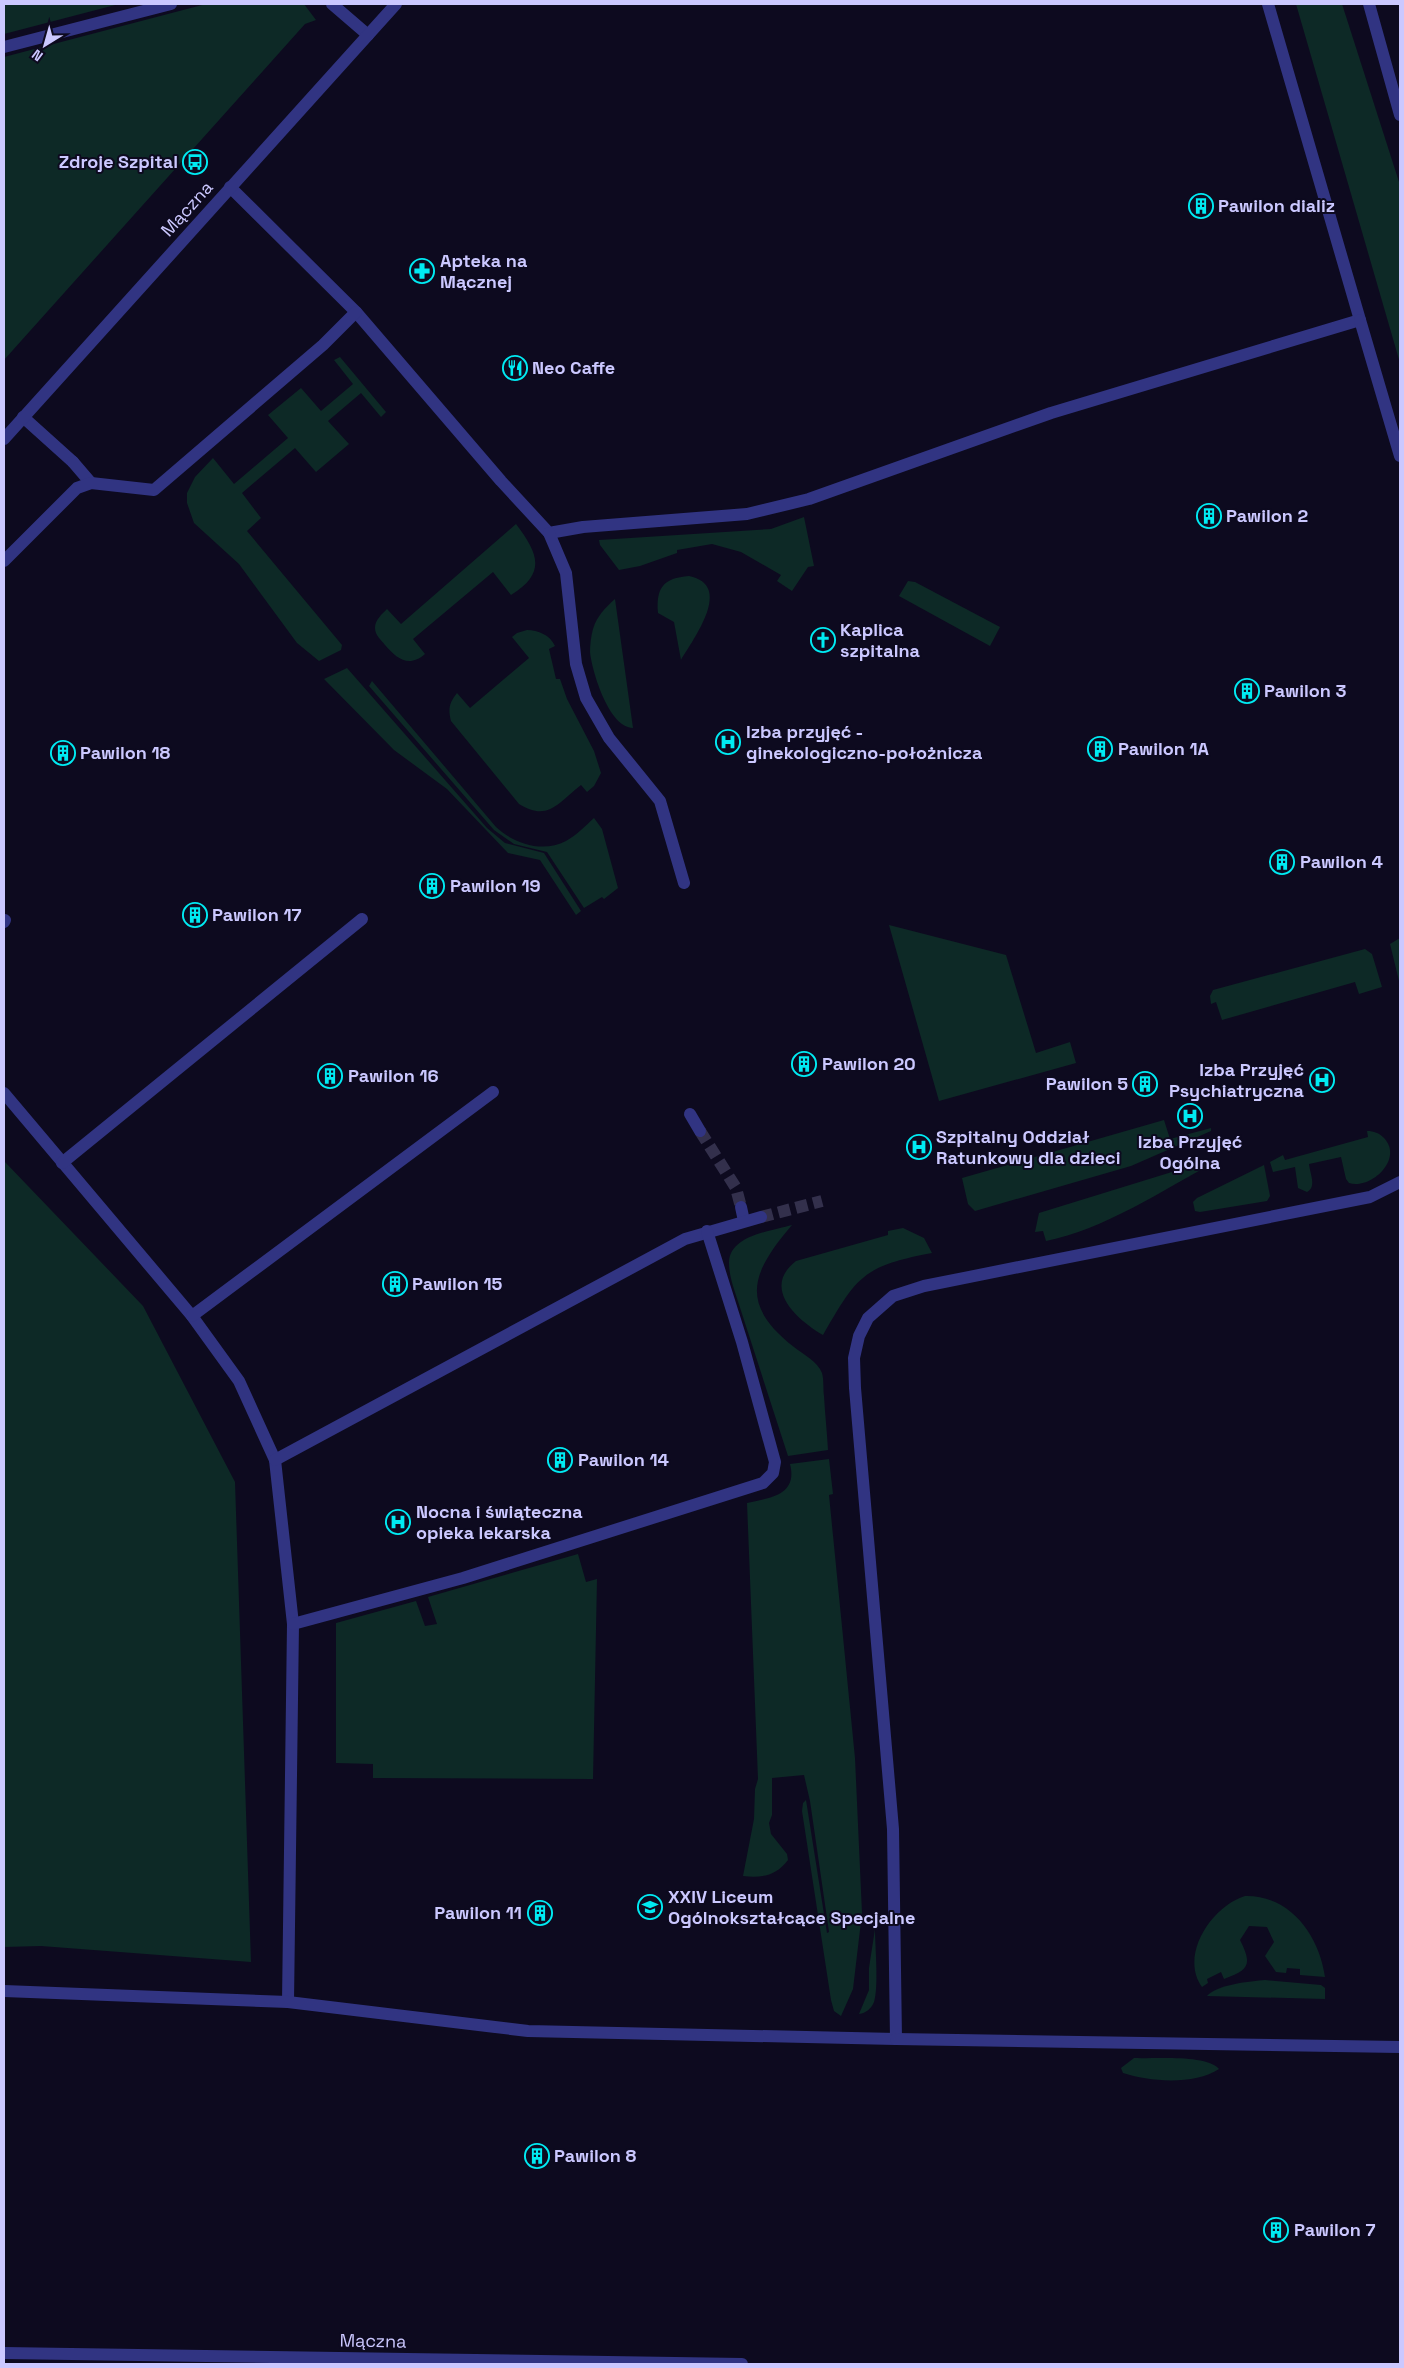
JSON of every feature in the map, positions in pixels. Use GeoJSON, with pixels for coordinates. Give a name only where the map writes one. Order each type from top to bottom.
{"type":"FeatureCollection","features":[{"type":"Feature","properties":{"kind":"street"},"geometry":{"type":"LineString","coordinates":[[4,47],[171,4]]}},
{"type":"Feature","properties":{"kind":"street"},"geometry":{"type":"LineString","coordinates":[[332,4],[368,36]]}},
{"type":"Feature","properties":{"kind":"street","name":"Mączna"},"geometry":{"type":"LineString","coordinates":[[4,439],[396,4]]}},
{"type":"Feature","properties":{"kind":"street"},"geometry":{"type":"LineString","coordinates":[[1268,4],[1400,456]]}},
{"type":"Feature","properties":{"kind":"street"},"geometry":{"type":"LineString","coordinates":[[1369,4],[1400,115]]}},
{"type":"Feature","properties":{"kind":"street"},"geometry":{"type":"LineString","coordinates":[[230,187],[356,312],[501,481],[549,533],[566,573],[576,664],[586,698],[609,738],[660,801],[684,883]]}},
{"type":"Feature","properties":{"kind":"street"},"geometry":{"type":"LineString","coordinates":[[4,561],[71,492],[91,483],[154,490],[323,345],[356,312]]}},
{"type":"Feature","properties":{"kind":"street"},"geometry":{"type":"LineString","coordinates":[[549,533],[584,527],[747,514],[809,500],[1051,413],[1360,320]]}},
{"type":"Feature","properties":{"kind":"street"},"geometry":{"type":"LineString","coordinates":[[23,417],[73,462],[91,483]]}},
{"type":"Feature","properties":{"kind":"street"},"geometry":{"type":"LineString","coordinates":[[62,1163],[362,920]]}},
{"type":"Feature","properties":{"kind":"street"},"geometry":{"type":"LineString","coordinates":[[192,1316],[493,1092]]}},
{"type":"Feature","properties":{"kind":"street"},"geometry":{"type":"LineString","coordinates":[[4,1093],[192,1316],[239,1381],[275,1460],[293,1624],[288,2002]]}},
{"type":"Feature","properties":{"kind":"street"},"geometry":{"type":"LineString","coordinates":[[690,1114],[700,1131]]}},
{"type":"Feature","properties":{"kind":"street"},"geometry":{"type":"LineString","coordinates":[[896,2039],[893,1829],[855,1388],[854,1358],[860,1336],[868,1318],[893,1296],[924,1286],[1370,1197],[1400,1182]]}},
{"type":"Feature","properties":{"kind":"street"},"geometry":{"type":"LineString","coordinates":[[741,1207],[744,1220]]}},
{"type":"Feature","properties":{"kind":"street"},"geometry":{"type":"LineString","coordinates":[[275,1460],[685,1239],[706,1231],[761,1217]]}},
{"type":"Feature","properties":{"kind":"street"},"geometry":{"type":"LineString","coordinates":[[293,1624],[463,1578],[763,1483],[773,1473],[774,1462],[742,1342],[706,1231]]}},
{"type":"Feature","properties":{"kind":"street"},"geometry":{"type":"LineString","coordinates":[[4,1991],[288,2002],[528,2031],[1400,2047]]}},
{"type":"Feature","properties":{"kind":"street","name":"Mączna"},"geometry":{"type":"LineString","coordinates":[[4,2353],[742,2364]]}},
{"type":"Feature","properties":{"kind":"green space"},"geometry":{"type":"Polygon","coordinates":[[[4,4],[119,4],[4,34],[4,4]]]}},
{"type":"Feature","properties":{"kind":"green space"},"geometry":{"type":"Polygon","coordinates":[[[206,4],[304,4],[316,20],[305,24],[4,360],[4,57],[206,4]]]}},
{"type":"Feature","properties":{"kind":"green space"},"geometry":{"type":"Polygon","coordinates":[[[1296,4],[1342,4],[1400,185],[1400,363],[1296,4]]]}},
{"type":"Feature","properties":{"kind":"green space"},"geometry":{"type":"Polygon","coordinates":[[[340,357],[386,412],[381,417],[361,393],[328,421],[349,444],[316,472],[295,448],[242,493],[261,518],[247,531],[342,645],[341,650],[319,661],[297,643],[239,564],[194,523],[187,503],[187,493],[195,477],[213,458],[234,484],[288,438],[268,415],[301,388],[321,411],[353,384],[334,360],[340,357]]]}},
{"type":"Feature","properties":{"kind":"green space"},"geometry":{"type":"Polygon","coordinates":[[[804,517],[814,566],[808,567],[792,591],[777,581],[781,575],[741,552],[712,544],[677,550],[677,553],[640,566],[619,570],[600,545],[599,540],[771,529],[804,517]]]}},
{"type":"Feature","properties":{"kind":"green space"},"geometry":{"type":"Polygon","coordinates":[[[516,524],[530,544],[535,562],[534,571],[530,579],[522,587],[511,595],[493,572],[413,639],[425,654],[414,660],[408,661],[399,658],[378,637],[375,625],[379,617],[387,609],[401,624],[516,524]]]}},
{"type":"Feature","properties":{"kind":"green space"},"geometry":{"type":"Polygon","coordinates":[[[689,576],[702,581],[709,590],[710,601],[701,626],[681,660],[674,622],[658,613],[658,597],[667,582],[689,576]]]}},
{"type":"Feature","properties":{"kind":"green space"},"geometry":{"type":"Polygon","coordinates":[[[908,581],[915,582],[1000,627],[990,646],[899,596],[908,581]]]}},
{"type":"Feature","properties":{"kind":"green space"},"geometry":{"type":"Polygon","coordinates":[[[615,599],[633,728],[624,726],[609,709],[598,685],[591,661],[590,652],[593,629],[602,612],[615,599]]]}},
{"type":"Feature","properties":{"kind":"green space"},"geometry":{"type":"Polygon","coordinates":[[[527,630],[543,634],[553,642],[555,646],[549,649],[556,679],[560,679],[567,699],[594,751],[601,773],[594,786],[587,792],[581,785],[559,804],[545,811],[529,809],[519,804],[451,721],[450,713],[452,700],[457,693],[470,708],[529,658],[512,637],[517,633],[527,630]]]}},
{"type":"Feature","properties":{"kind":"green space"},"geometry":{"type":"Polygon","coordinates":[[[347,668],[487,828],[505,843],[544,853],[581,911],[576,915],[540,860],[508,853],[447,789],[394,750],[324,679],[347,668]]]}},
{"type":"Feature","properties":{"kind":"green space"},"geometry":{"type":"Polygon","coordinates":[[[372,681],[496,827],[511,838],[529,845],[557,845],[574,836],[594,818],[602,829],[618,888],[604,899],[602,897],[584,908],[547,852],[514,844],[494,830],[369,686],[372,681]]]}},
{"type":"Feature","properties":{"kind":"green space"},"geometry":{"type":"Polygon","coordinates":[[[889,925],[1006,955],[1036,1053],[1070,1042],[1076,1063],[939,1101],[889,925]]]}},
{"type":"Feature","properties":{"kind":"green space"},"geometry":{"type":"Polygon","coordinates":[[[1400,938],[1400,985],[1390,944],[1400,938]]]}},
{"type":"Feature","properties":{"kind":"green space"},"geometry":{"type":"Polygon","coordinates":[[[1365,949],[1372,954],[1382,987],[1359,994],[1355,982],[1222,1020],[1216,1002],[1211,1004],[1210,996],[1213,990],[1365,949]]]}},
{"type":"Feature","properties":{"kind":"green space"},"geometry":{"type":"Polygon","coordinates":[[[1164,1120],[1170,1139],[1211,1128],[1211,1131],[1131,1166],[975,1211],[968,1204],[962,1178],[1164,1120]]]}},
{"type":"Feature","properties":{"kind":"green space"},"geometry":{"type":"Polygon","coordinates":[[[1367,1131],[1372,1131],[1384,1138],[1389,1146],[1390,1155],[1388,1163],[1382,1171],[1367,1182],[1349,1183],[1346,1179],[1341,1157],[1309,1164],[1312,1187],[1307,1192],[1298,1188],[1295,1167],[1273,1172],[1270,1162],[1283,1155],[1285,1160],[1368,1137],[1367,1131]]]}},
{"type":"Feature","properties":{"kind":"green space"},"geometry":{"type":"Polygon","coordinates":[[[1214,1159],[1215,1162],[1154,1196],[1111,1219],[1089,1228],[1046,1241],[1043,1231],[1035,1232],[1039,1213],[1214,1159]]]}},
{"type":"Feature","properties":{"kind":"green space"},"geometry":{"type":"Polygon","coordinates":[[[4,1161],[143,1306],[235,1482],[251,1962],[41,1946],[4,1947],[4,1161]]]}},
{"type":"Feature","properties":{"kind":"green space"},"geometry":{"type":"Polygon","coordinates":[[[1264,1165],[1270,1196],[1267,1201],[1200,1212],[1195,1211],[1193,1202],[1197,1198],[1264,1165]]]}},
{"type":"Feature","properties":{"kind":"green space"},"geometry":{"type":"Polygon","coordinates":[[[792,1225],[767,1258],[760,1273],[757,1288],[758,1302],[765,1317],[776,1331],[814,1362],[822,1373],[828,1450],[788,1456],[733,1286],[729,1263],[731,1254],[736,1246],[744,1240],[763,1232],[792,1225]]]}},
{"type":"Feature","properties":{"kind":"green space"},"geometry":{"type":"Polygon","coordinates":[[[903,1228],[924,1238],[932,1253],[891,1263],[876,1269],[864,1277],[845,1299],[823,1335],[813,1329],[794,1312],[782,1292],[782,1282],[786,1271],[796,1261],[888,1235],[888,1231],[903,1228]]]}},
{"type":"Feature","properties":{"kind":"green space"},"geometry":{"type":"Polygon","coordinates":[[[829,1459],[833,1494],[829,1495],[855,1758],[862,1913],[853,1989],[841,2016],[834,2011],[831,2000],[802,1811],[803,1803],[806,1800],[827,1933],[829,1932],[810,1801],[804,1775],[772,1778],[772,1815],[769,1823],[771,1834],[787,1854],[788,1860],[779,1870],[768,1875],[756,1877],[743,1876],[754,1819],[755,1789],[758,1779],[747,1503],[773,1497],[786,1489],[790,1482],[790,1464],[829,1459]]]}},
{"type":"Feature","properties":{"kind":"green space"},"geometry":{"type":"Polygon","coordinates":[[[578,1554],[586,1582],[597,1579],[593,1779],[373,1778],[373,1764],[336,1763],[336,1623],[416,1601],[425,1626],[437,1624],[428,1597],[578,1554]]]}},
{"type":"Feature","properties":{"kind":"green space"},"geometry":{"type":"Polygon","coordinates":[[[1245,1896],[1261,1897],[1276,1902],[1300,1920],[1316,1946],[1322,1961],[1325,1977],[1300,1975],[1300,1969],[1287,1968],[1286,1973],[1276,1972],[1265,1956],[1274,1942],[1267,1927],[1249,1926],[1240,1940],[1247,1961],[1244,1969],[1224,1979],[1221,1972],[1207,1979],[1208,1983],[1202,1987],[1196,1974],[1194,1961],[1202,1933],[1221,1910],[1233,1901],[1245,1896]]]}},
{"type":"Feature","properties":{"kind":"green space"},"geometry":{"type":"Polygon","coordinates":[[[875,1929],[877,1977],[874,2002],[870,2009],[859,2014],[869,1990],[869,1968],[875,1929]]]}},
{"type":"Feature","properties":{"kind":"green space"},"geometry":{"type":"Polygon","coordinates":[[[1265,1980],[1321,1985],[1325,1988],[1325,1999],[1207,1996],[1226,1986],[1265,1980]]]}},
{"type":"Feature","properties":{"kind":"green space"},"geometry":{"type":"Polygon","coordinates":[[[1134,2058],[1192,2059],[1213,2064],[1219,2069],[1198,2078],[1159,2080],[1123,2073],[1121,2068],[1134,2058]]]}},
{"type":"Feature","properties":{"kind":"tunnel"},"geometry":{"type":"LineString","coordinates":[[700,1131],[736,1188],[741,1207]]}},
{"type":"Feature","properties":{"kind":"tunnel"},"geometry":{"type":"LineString","coordinates":[[761,1217],[822,1201]]}},
{"type":"Feature","properties":{"kind":"place","name":"Zdroje Szpital"},"geometry":{"type":"Point","coordinates":[195,162]}},
{"type":"Feature","properties":{"kind":"place","name":"Pawilon dializ"},"geometry":{"type":"Point","coordinates":[1201,206]}},
{"type":"Feature","properties":{"kind":"place","name":"Apteka na Mącznej"},"geometry":{"type":"Point","coordinates":[422,271]}},
{"type":"Feature","properties":{"kind":"place","name":"Neo Caffe"},"geometry":{"type":"Point","coordinates":[515,368]}},
{"type":"Feature","properties":{"kind":"place","name":"Pawilon 2"},"geometry":{"type":"Point","coordinates":[1209,516]}},
{"type":"Feature","properties":{"kind":"place","name":"Kaplica szpitalna"},"geometry":{"type":"Point","coordinates":[823,640]}},
{"type":"Feature","properties":{"kind":"place","name":"Pawilon 3"},"geometry":{"type":"Point","coordinates":[1247,691]}},
{"type":"Feature","properties":{"kind":"place","name":"Izba przyjęć - ginekologiczno-położnicza"},"geometry":{"type":"Point","coordinates":[728,742]}},
{"type":"Feature","properties":{"kind":"place","name":"Pawilon 1A"},"geometry":{"type":"Point","coordinates":[1100,749]}},
{"type":"Feature","properties":{"kind":"place","name":"Pawilon 18"},"geometry":{"type":"Point","coordinates":[63,753]}},
{"type":"Feature","properties":{"kind":"place","name":"Pawilon 4"},"geometry":{"type":"Point","coordinates":[1282,862]}},
{"type":"Feature","properties":{"kind":"place","name":"Pawilon 19"},"geometry":{"type":"Point","coordinates":[432,886]}},
{"type":"Feature","properties":{"kind":"place","name":"Pawilon 17"},"geometry":{"type":"Point","coordinates":[195,915]}},
{"type":"Feature","properties":{"kind":"place","name":"Pawilon 20"},"geometry":{"type":"Point","coordinates":[804,1064]}},
{"type":"Feature","properties":{"kind":"place","name":"Pawilon 16"},"geometry":{"type":"Point","coordinates":[330,1076]}},
{"type":"Feature","properties":{"kind":"place","name":"Izba Przyjęć Psychiatryczna"},"geometry":{"type":"Point","coordinates":[1322,1080]}},
{"type":"Feature","properties":{"kind":"place","name":"Pawilon 5"},"geometry":{"type":"Point","coordinates":[1145,1084]}},
{"type":"Feature","properties":{"kind":"place","name":"Izba Przyjęć Ogólna"},"geometry":{"type":"Point","coordinates":[1190,1116]}},
{"type":"Feature","properties":{"kind":"place","name":"Szpitalny Oddział Ratunkowy dla dzieci"},"geometry":{"type":"Point","coordinates":[919,1147]}},
{"type":"Feature","properties":{"kind":"place","name":"Pawilon 15"},"geometry":{"type":"Point","coordinates":[395,1284]}},
{"type":"Feature","properties":{"kind":"place","name":"Pawilon 14"},"geometry":{"type":"Point","coordinates":[560,1460]}},
{"type":"Feature","properties":{"kind":"place","name":"Nocna i świąteczna opieka lekarska"},"geometry":{"type":"Point","coordinates":[398,1522]}},
{"type":"Feature","properties":{"kind":"place","name":"XXIV Liceum Ogólnokształcące Specjalne"},"geometry":{"type":"Point","coordinates":[650,1907]}},
{"type":"Feature","properties":{"kind":"place","name":"Pawilon 11"},"geometry":{"type":"Point","coordinates":[540,1913]}},
{"type":"Feature","properties":{"kind":"place","name":"Pawilon 8"},"geometry":{"type":"Point","coordinates":[537,2156]}},
{"type":"Feature","properties":{"kind":"place","name":"Pawilon 7"},"geometry":{"type":"Point","coordinates":[1276,2230]}}]}
